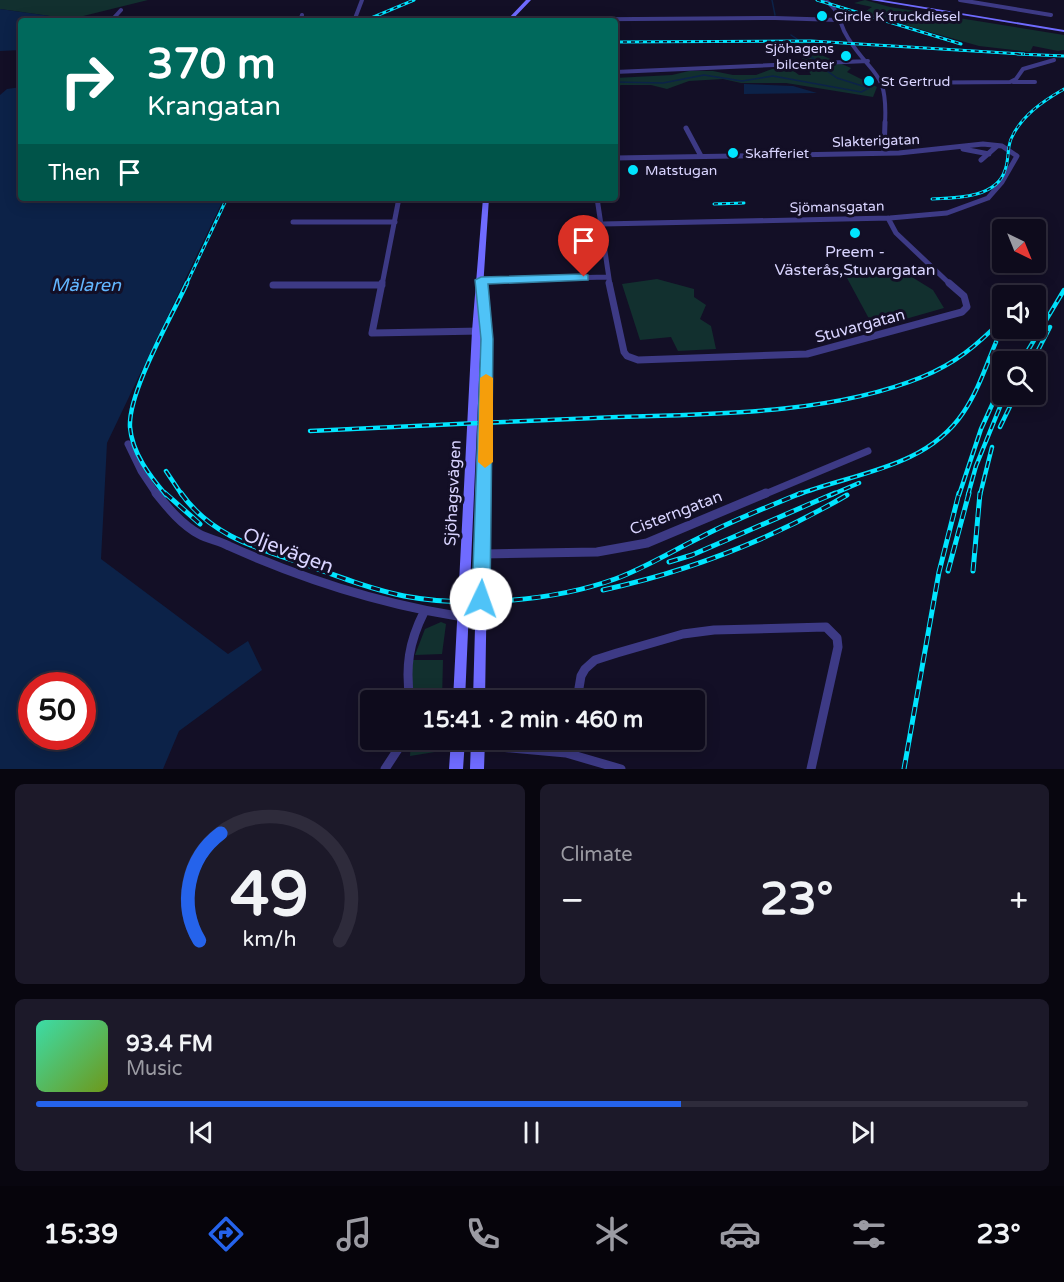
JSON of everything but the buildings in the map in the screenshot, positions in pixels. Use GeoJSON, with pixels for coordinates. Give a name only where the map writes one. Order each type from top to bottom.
{"type":"FeatureCollection","features":[{"type":"Feature","properties":{"kind":"main road"},"geometry":{"type":"LineString","coordinates":[[511,18],[529,0]]}},
{"type":"Feature","properties":{"kind":"main road"},"geometry":{"type":"LineString","coordinates":[[873,0],[1064,31]]}},
{"type":"Feature","properties":{"kind":"main road"},"geometry":{"type":"LineString","coordinates":[[879,0],[898,5]]}},
{"type":"Feature","properties":{"kind":"main road","name":"Sjöhagsvägen"},"geometry":{"type":"LineString","coordinates":[[479,690],[484,554],[481,284],[486,201]]}},
{"type":"Feature","properties":{"kind":"main road","name":"Sjöhagsvägen"},"geometry":{"type":"LineString","coordinates":[[459,690],[462,617],[482,331]]}},
{"type":"Feature","properties":{"kind":"main road"},"geometry":{"type":"LineString","coordinates":[[467,554],[484,554]]}},
{"type":"Feature","properties":{"kind":"main road"},"geometry":{"type":"LineString","coordinates":[[456,769],[457,750]]}},
{"type":"Feature","properties":{"kind":"main road"},"geometry":{"type":"LineString","coordinates":[[477,769],[478,750]]}},
{"type":"Feature","properties":{"kind":"street"},"geometry":{"type":"LineString","coordinates":[[355,18],[362,0]]}},
{"type":"Feature","properties":{"kind":"street"},"geometry":{"type":"LineString","coordinates":[[825,0],[837,9],[838,20],[848,40],[868,61],[882,83],[885,106],[884,153]]}},
{"type":"Feature","properties":{"kind":"street"},"geometry":{"type":"LineString","coordinates":[[960,0],[1051,15]]}},
{"type":"Feature","properties":{"kind":"street"},"geometry":{"type":"LineString","coordinates":[[114,18],[121,10]]}},
{"type":"Feature","properties":{"kind":"street"},"geometry":{"type":"LineString","coordinates":[[618,20],[785,18],[838,20]]}},
{"type":"Feature","properties":{"kind":"street"},"geometry":{"type":"LineString","coordinates":[[1010,82],[1016,79],[1023,69],[1054,60]]}},
{"type":"Feature","properties":{"kind":"street"},"geometry":{"type":"LineString","coordinates":[[618,72],[868,61]]}},
{"type":"Feature","properties":{"kind":"street"},"geometry":{"type":"LineString","coordinates":[[882,83],[1035,82]]}},
{"type":"Feature","properties":{"kind":"street"},"geometry":{"type":"LineString","coordinates":[[686,128],[701,156]]}},
{"type":"Feature","properties":{"kind":"street"},"geometry":{"type":"LineString","coordinates":[[981,160],[989,154],[994,145]]}},
{"type":"Feature","properties":{"kind":"street","name":"Slakterigatan"},"geometry":{"type":"LineString","coordinates":[[618,158],[884,153],[994,145]]}},
{"type":"Feature","properties":{"kind":"street","name":"Sjömansgatan"},"geometry":{"type":"LineString","coordinates":[[602,224],[888,218],[927,215],[967,207],[992,195],[1000,187],[1017,156],[1012,151],[994,145]]}},
{"type":"Feature","properties":{"kind":"street","name":"Slakterigatan"},"geometry":{"type":"LineString","coordinates":[[957,147],[989,154]]}},
{"type":"Feature","properties":{"kind":"street"},"geometry":{"type":"LineString","coordinates":[[398,201],[372,333],[482,331]]}},
{"type":"Feature","properties":{"kind":"street"},"geometry":{"type":"LineString","coordinates":[[481,284],[608,277],[598,201]]}},
{"type":"Feature","properties":{"kind":"street","name":"Stuvargatan"},"geometry":{"type":"LineString","coordinates":[[608,277],[624,352],[635,360],[807,354],[962,312],[968,307],[964,296],[914,252],[896,233],[888,218]]}},
{"type":"Feature","properties":{"kind":"street"},"geometry":{"type":"LineString","coordinates":[[293,222],[394,222]]}},
{"type":"Feature","properties":{"kind":"street"},"geometry":{"type":"LineString","coordinates":[[273,285],[382,285]]}},
{"type":"Feature","properties":{"kind":"street","name":"Oljevägen"},"geometry":{"type":"LineString","coordinates":[[128,444],[137,468],[158,497],[200,535],[322,585],[424,612],[480,619]]}},
{"type":"Feature","properties":{"kind":"street","name":"Cisterngatan"},"geometry":{"type":"LineString","coordinates":[[484,554],[597,552],[647,543],[868,451]]}},
{"type":"Feature","properties":{"kind":"street"},"geometry":{"type":"LineString","coordinates":[[409,690],[406,661],[411,637],[424,612]]}},
{"type":"Feature","properties":{"kind":"street"},"geometry":{"type":"LineString","coordinates":[[579,690],[581,676],[595,660],[683,634],[826,627],[837,638],[838,647],[811,769]]}},
{"type":"Feature","properties":{"kind":"street"},"geometry":{"type":"LineString","coordinates":[[385,769],[397,750]]}},
{"type":"Feature","properties":{"kind":"street"},"geometry":{"type":"LineString","coordinates":[[542,750],[566,753],[621,769]]}},
{"type":"Feature","properties":{"kind":"green space"},"geometry":{"type":"Polygon","coordinates":[[[0,0],[148,0],[75,18],[0,9],[0,0]]]}},
{"type":"Feature","properties":{"kind":"green space"},"geometry":{"type":"Polygon","coordinates":[[[865,0],[890,7],[1064,35],[1064,50],[1033,46],[1030,52],[979,46],[863,13],[872,7],[854,3],[865,0]]]}},
{"type":"Feature","properties":{"kind":"green space"},"geometry":{"type":"Polygon","coordinates":[[[806,42],[812,51],[851,68],[847,72],[877,87],[873,97],[786,83],[741,83],[723,79],[689,81],[667,89],[651,85],[618,86],[618,78],[672,75],[689,71],[756,75],[772,69],[791,69],[799,75],[811,75],[794,43],[806,42]]]}},
{"type":"Feature","properties":{"kind":"green space"},"geometry":{"type":"Polygon","coordinates":[[[902,271],[933,290],[944,308],[874,328],[847,278],[902,271]]]}},
{"type":"Feature","properties":{"kind":"green space"},"geometry":{"type":"Polygon","coordinates":[[[657,279],[694,289],[694,297],[706,305],[700,319],[711,326],[716,349],[678,351],[671,337],[640,340],[622,284],[657,279]]]}},
{"type":"Feature","properties":{"kind":"green space"},"geometry":{"type":"Polygon","coordinates":[[[441,622],[446,624],[442,654],[415,655],[425,629],[441,622]]]}},
{"type":"Feature","properties":{"kind":"green space"},"geometry":{"type":"Polygon","coordinates":[[[406,660],[443,660],[442,690],[409,690],[406,660]]]}},
{"type":"Feature","properties":{"kind":"green space"},"geometry":{"type":"Polygon","coordinates":[[[410,750],[441,750],[441,751],[410,756],[410,750]]]}},
{"type":"Feature","properties":{"kind":"water"},"geometry":{"type":"Polygon","coordinates":[[[0,9],[64,18],[18,18],[18,50],[0,51],[0,9]]]}},
{"type":"Feature","properties":{"kind":"water"},"geometry":{"type":"Polygon","coordinates":[[[744,84],[793,86],[817,93],[744,94],[744,84]]]}},
{"type":"Feature","properties":{"kind":"water","name":"Mälaren"},"geometry":{"type":"Polygon","coordinates":[[[18,87],[18,201],[223,201],[107,443],[101,559],[228,654],[248,641],[262,670],[179,731],[163,769],[0,769],[0,95],[7,89],[18,87]]]}},
{"type":"Feature","properties":{"kind":"waterway"},"geometry":{"type":"LineString","coordinates":[[772,0],[775,15]]}},
{"type":"Feature","properties":{"kind":"waterway"},"geometry":{"type":"LineString","coordinates":[[791,35],[797,39]]}},
{"type":"Feature","properties":{"kind":"waterway"},"geometry":{"type":"LineString","coordinates":[[801,44],[803,50],[815,60]]}},
{"type":"Feature","properties":{"kind":"waterway"},"geometry":{"type":"LineString","coordinates":[[618,82],[663,83],[704,75],[742,81],[773,76],[861,92],[869,88],[837,78],[823,68]]}},
{"type":"Feature","properties":{"kind":"railway"},"geometry":{"type":"LineString","coordinates":[[371,18],[414,0]]}},
{"type":"Feature","properties":{"kind":"railway"},"geometry":{"type":"LineString","coordinates":[[817,0],[961,44]]}},
{"type":"Feature","properties":{"kind":"railway"},"geometry":{"type":"LineString","coordinates":[[618,42],[811,41],[1024,54]]}},
{"type":"Feature","properties":{"kind":"railway"},"geometry":{"type":"LineString","coordinates":[[1017,54],[1064,56]]}},
{"type":"Feature","properties":{"kind":"railway"},"geometry":{"type":"LineString","coordinates":[[932,199],[974,195],[993,186],[1001,179],[1005,170],[1011,139],[1015,131],[1027,116],[1064,89]]}},
{"type":"Feature","properties":{"kind":"railway"},"geometry":{"type":"LineString","coordinates":[[186,285],[226,201]]}},
{"type":"Feature","properties":{"kind":"railway"},"geometry":{"type":"LineString","coordinates":[[714,204],[744,203]]}},
{"type":"Feature","properties":{"kind":"railway"},"geometry":{"type":"LineString","coordinates":[[166,495],[148,472],[134,446],[130,427],[131,412],[143,375],[186,285]]}},
{"type":"Feature","properties":{"kind":"railway"},"geometry":{"type":"LineString","coordinates":[[1028,351],[1064,290]]}},
{"type":"Feature","properties":{"kind":"railway"},"geometry":{"type":"LineString","coordinates":[[1038,351],[1050,327]]}},
{"type":"Feature","properties":{"kind":"railway"},"geometry":{"type":"LineString","coordinates":[[310,431],[733,413],[812,405],[887,389],[934,372],[965,353],[992,329]]}},
{"type":"Feature","properties":{"kind":"railway"},"geometry":{"type":"LineString","coordinates":[[797,495],[888,466],[929,446],[948,431],[963,413],[996,342]]}},
{"type":"Feature","properties":{"kind":"railway"},"geometry":{"type":"LineString","coordinates":[[959,495],[981,429],[992,405]]}},
{"type":"Feature","properties":{"kind":"railway"},"geometry":{"type":"LineString","coordinates":[[968,495],[976,466],[1001,405]]}},
{"type":"Feature","properties":{"kind":"railway"},"geometry":{"type":"LineString","coordinates":[[1000,427],[1011,405]]}},
{"type":"Feature","properties":{"kind":"railway"},"geometry":{"type":"LineString","coordinates":[[980,495],[992,447]]}},
{"type":"Feature","properties":{"kind":"railway"},"geometry":{"type":"LineString","coordinates":[[166,471],[182,495]]}},
{"type":"Feature","properties":{"kind":"railway"},"geometry":{"type":"LineString","coordinates":[[831,495],[859,483]]}},
{"type":"Feature","properties":{"kind":"railway"},"geometry":{"type":"LineString","coordinates":[[165,493],[200,524]]}},
{"type":"Feature","properties":{"kind":"railway"},"geometry":{"type":"LineString","coordinates":[[181,493],[206,520],[252,546],[391,593],[455,602],[511,600],[591,587],[626,575],[725,525],[801,493]]}},
{"type":"Feature","properties":{"kind":"railway"},"geometry":{"type":"LineString","coordinates":[[669,562],[692,555],[835,493]]}},
{"type":"Feature","properties":{"kind":"railway"},"geometry":{"type":"LineString","coordinates":[[904,769],[939,572],[959,493]]}},
{"type":"Feature","properties":{"kind":"railway"},"geometry":{"type":"LineString","coordinates":[[948,571],[969,493]]}},
{"type":"Feature","properties":{"kind":"railway"},"geometry":{"type":"LineString","coordinates":[[973,571],[980,493]]}},
{"type":"Feature","properties":{"kind":"railway"},"geometry":{"type":"LineString","coordinates":[[603,590],[667,573],[729,552],[789,526],[847,495]]}},
{"type":"Feature","properties":{"kind":"slow traffic"},"geometry":{"type":"LineString","coordinates":[[485,462],[486,378]]}},
{"type":"Feature","properties":{"kind":"place","name":"Circle K truckdiesel"},"geometry":{"type":"Point","coordinates":[822,16]}},
{"type":"Feature","properties":{"kind":"place","name":"Sjöhagens bilcenter"},"geometry":{"type":"Point","coordinates":[846,56]}},
{"type":"Feature","properties":{"kind":"place","name":"St Gertrud"},"geometry":{"type":"Point","coordinates":[869,81]}},
{"type":"Feature","properties":{"kind":"place","name":"Skafferiet"},"geometry":{"type":"Point","coordinates":[733,153]}},
{"type":"Feature","properties":{"kind":"place","name":"Matstugan"},"geometry":{"type":"Point","coordinates":[633,170]}},
{"type":"Feature","properties":{"kind":"place","name":"Preem - Västerås,Stuvargatan"},"geometry":{"type":"Point","coordinates":[855,233]}},
{"type":"Feature","properties":{"kind":"route"},"geometry":{"type":"LineString","coordinates":[[481,599],[484,554],[487,339],[485,301],[481,280],[584,277]]}}]}
